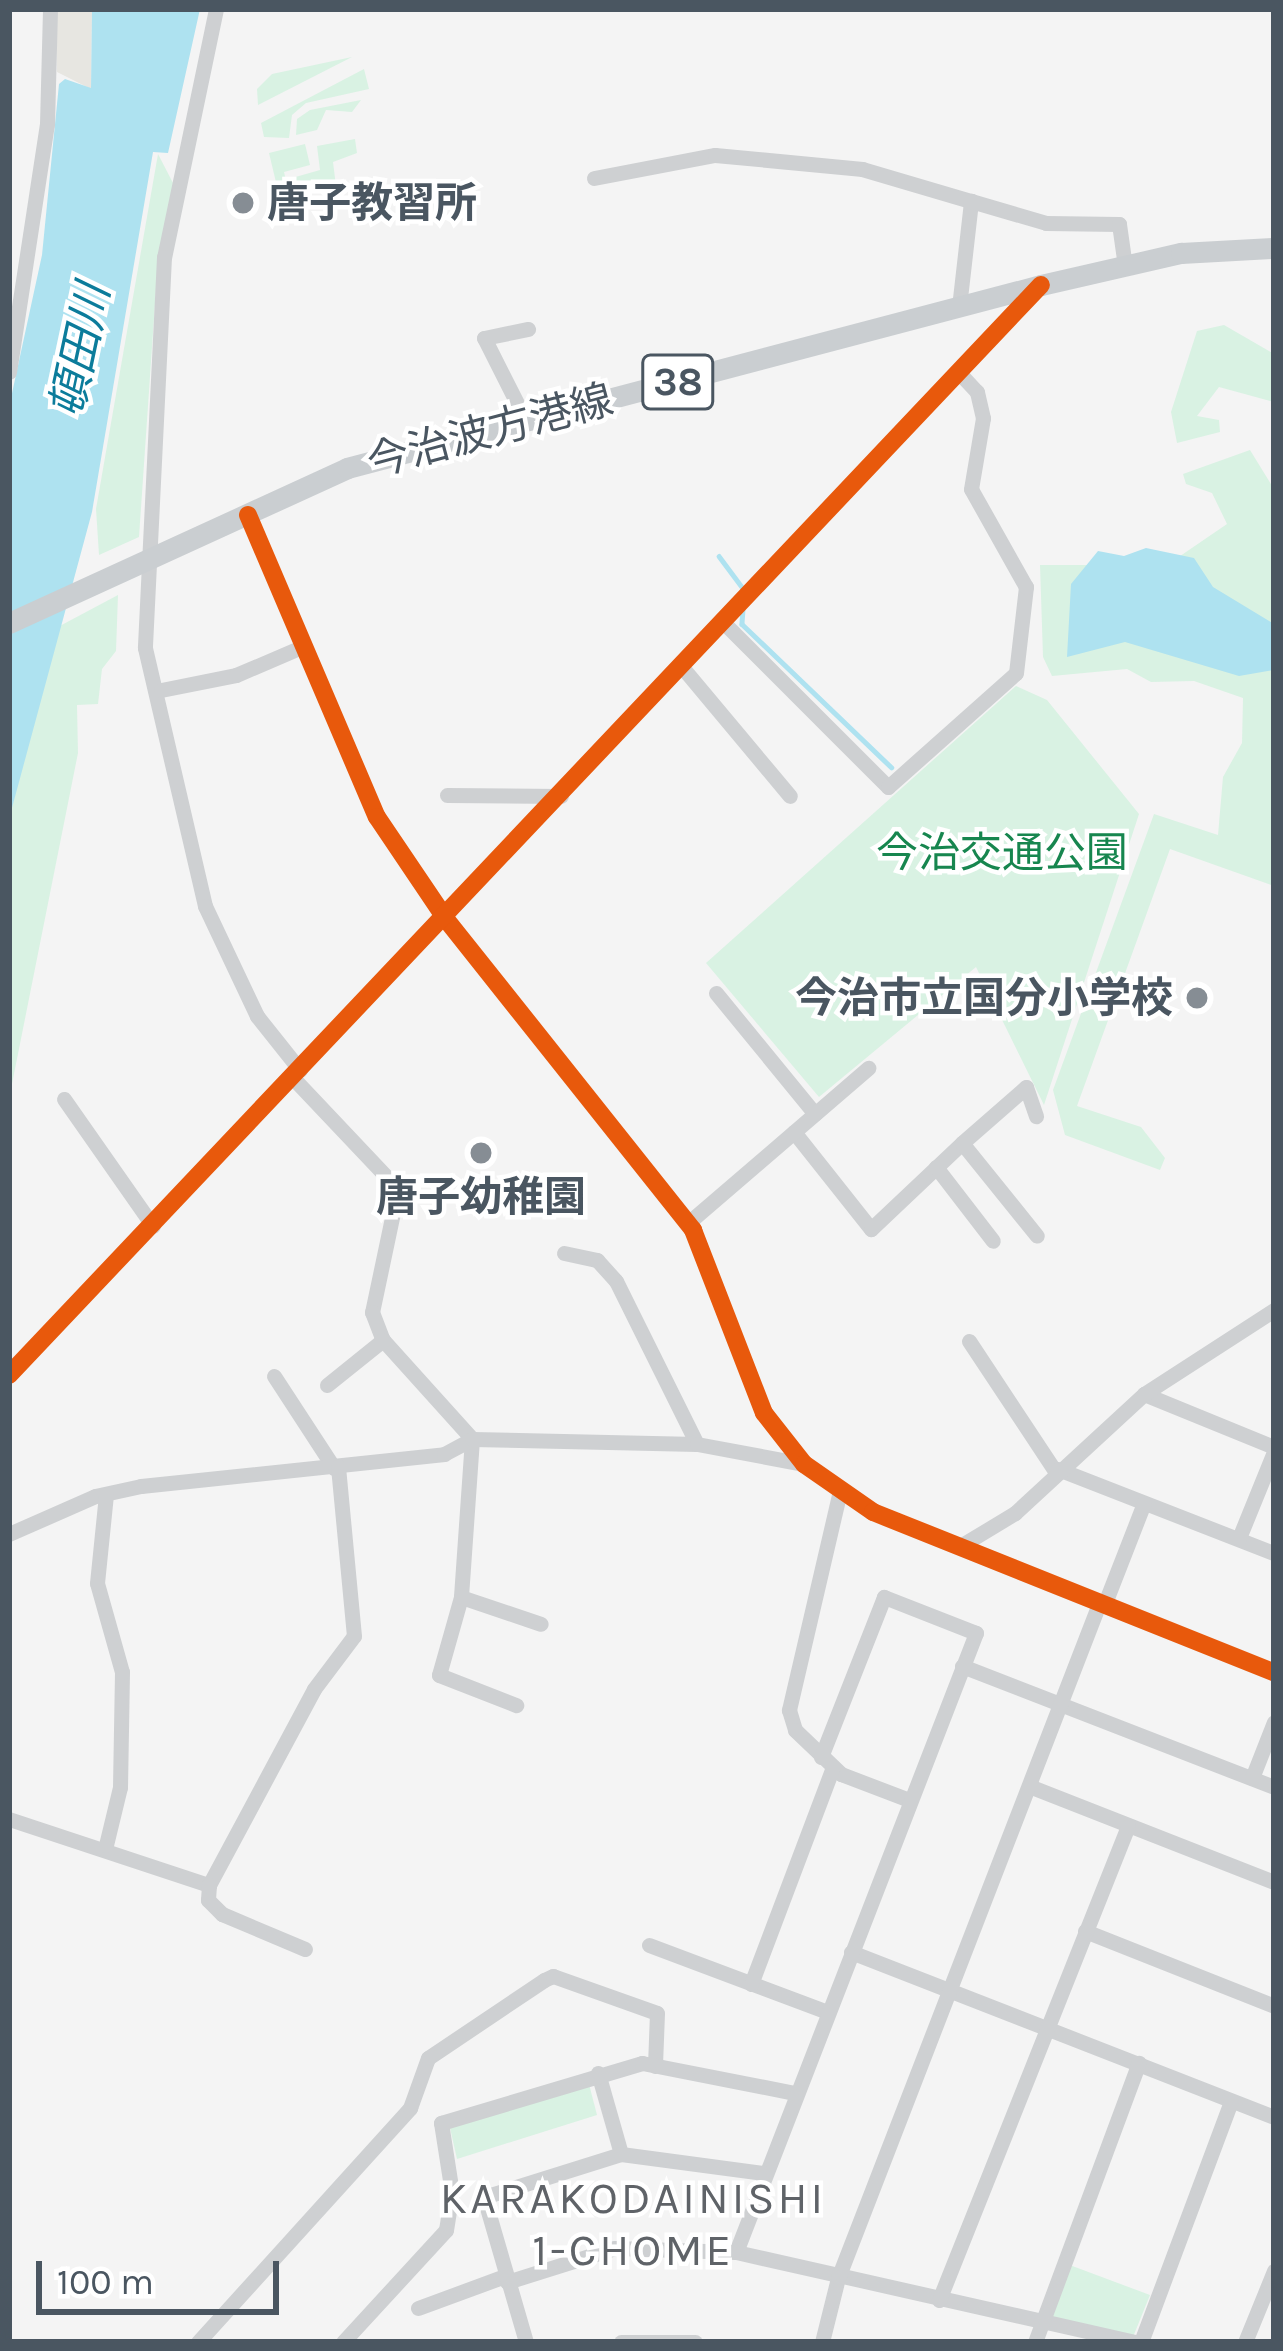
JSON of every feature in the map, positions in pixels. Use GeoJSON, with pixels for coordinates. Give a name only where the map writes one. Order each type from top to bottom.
{"type":"FeatureCollection","features":[{"type":"Feature","properties":{"kind":"main road","name":"今治波方港線"},"geometry":{"type":"LineString","coordinates":[[9,623],[346,468],[1041,285],[1125,266],[1274,248]]}},
{"type":"Feature","properties":{"kind":"street"},"geometry":{"type":"LineString","coordinates":[[9,372],[36,216],[50,9]]}},
{"type":"Feature","properties":{"kind":"street"},"geometry":{"type":"LineString","coordinates":[[216,9],[164,256],[145,648],[161,690],[205,907],[257,1016],[297,1074],[398,1189],[372,1312],[383,1340],[472,1439],[461,1598],[439,1675],[516,1706]]}},
{"type":"Feature","properties":{"kind":"street"},"geometry":{"type":"LineString","coordinates":[[594,178],[715,155],[862,169],[1046,223],[1120,224],[1125,266]]}},
{"type":"Feature","properties":{"kind":"street"},"geometry":{"type":"LineString","coordinates":[[959,307],[971,201]]}},
{"type":"Feature","properties":{"kind":"street"},"geometry":{"type":"LineString","coordinates":[[9,1375],[961,375],[1041,285]]}},
{"type":"Feature","properties":{"kind":"street"},"geometry":{"type":"LineString","coordinates":[[526,422],[484,338],[528,329]]}},
{"type":"Feature","properties":{"kind":"street"},"geometry":{"type":"LineString","coordinates":[[724,623],[888,787],[1016,673],[1025,586],[971,489],[983,418],[976,392],[961,375]]}},
{"type":"Feature","properties":{"kind":"street"},"geometry":{"type":"LineString","coordinates":[[248,515],[377,817],[445,918],[688,1223],[764,1413],[804,1464],[839,1495],[1274,1672]]}},
{"type":"Feature","properties":{"kind":"street"},"geometry":{"type":"LineString","coordinates":[[161,690],[236,675],[304,646]]}},
{"type":"Feature","properties":{"kind":"street"},"geometry":{"type":"LineString","coordinates":[[682,668],[790,796]]}},
{"type":"Feature","properties":{"kind":"street"},"geometry":{"type":"LineString","coordinates":[[447,795],[561,796]]}},
{"type":"Feature","properties":{"kind":"street"},"geometry":{"type":"LineString","coordinates":[[716,993],[815,1114]]}},
{"type":"Feature","properties":{"kind":"street"},"geometry":{"type":"LineString","coordinates":[[688,1223],[868,1068]]}},
{"type":"Feature","properties":{"kind":"street"},"geometry":{"type":"LineString","coordinates":[[794,1132],[871,1229],[1026,1087],[1036,1117]]}},
{"type":"Feature","properties":{"kind":"street"},"geometry":{"type":"LineString","coordinates":[[64,1100],[153,1226]]}},
{"type":"Feature","properties":{"kind":"street"},"geometry":{"type":"LineString","coordinates":[[962,1143],[1037,1236]]}},
{"type":"Feature","properties":{"kind":"street"},"geometry":{"type":"LineString","coordinates":[[936,1167],[993,1241]]}},
{"type":"Feature","properties":{"kind":"street"},"geometry":{"type":"LineString","coordinates":[[564,1253],[597,1260],[616,1281],[697,1444]]}},
{"type":"Feature","properties":{"kind":"street"},"geometry":{"type":"LineString","coordinates":[[962,1545],[1016,1513],[1056,1470],[1144,1394],[1274,1310]]}},
{"type":"Feature","properties":{"kind":"street"},"geometry":{"type":"LineString","coordinates":[[327,1385],[383,1340]]}},
{"type":"Feature","properties":{"kind":"street"},"geometry":{"type":"LineString","coordinates":[[969,1341],[1056,1470],[1274,1553]]}},
{"type":"Feature","properties":{"kind":"street"},"geometry":{"type":"LineString","coordinates":[[274,1376],[336,1468],[354,1636],[314,1689],[209,1885],[208,1900],[222,1914],[305,1948]]}},
{"type":"Feature","properties":{"kind":"street"},"geometry":{"type":"LineString","coordinates":[[1144,1394],[1274,1449],[1239,1538]]}},
{"type":"Feature","properties":{"kind":"street"},"geometry":{"type":"LineString","coordinates":[[9,1534],[106,1493],[443,1454],[472,1439],[697,1444],[804,1464]]}},
{"type":"Feature","properties":{"kind":"street"},"geometry":{"type":"LineString","coordinates":[[106,1493],[97,1583],[122,1672],[120,1787],[106,1846]]}},
{"type":"Feature","properties":{"kind":"street"},"geometry":{"type":"LineString","coordinates":[[839,1495],[789,1709],[795,1730],[827,1762],[909,1800]]}},
{"type":"Feature","properties":{"kind":"street"},"geometry":{"type":"LineString","coordinates":[[822,2342],[838,2278],[1060,1705],[1144,1503]]}},
{"type":"Feature","properties":{"kind":"street"},"geometry":{"type":"LineString","coordinates":[[736,2252],[976,1633],[884,1597],[751,1984]]}},
{"type":"Feature","properties":{"kind":"street"},"geometry":{"type":"LineString","coordinates":[[461,1598],[541,1624]]}},
{"type":"Feature","properties":{"kind":"street"},"geometry":{"type":"LineString","coordinates":[[962,1666],[1274,1787]]}},
{"type":"Feature","properties":{"kind":"street"},"geometry":{"type":"LineString","coordinates":[[1252,1778],[1274,1722]]}},
{"type":"Feature","properties":{"kind":"street"},"geometry":{"type":"LineString","coordinates":[[1029,1786],[1274,1882]]}},
{"type":"Feature","properties":{"kind":"street"},"geometry":{"type":"LineString","coordinates":[[9,1819],[106,1846],[209,1885]]}},
{"type":"Feature","properties":{"kind":"street"},"geometry":{"type":"LineString","coordinates":[[939,2300],[1128,1826]]}},
{"type":"Feature","properties":{"kind":"street"},"geometry":{"type":"LineString","coordinates":[[1085,1930],[1273,2002]]}},
{"type":"Feature","properties":{"kind":"street"},"geometry":{"type":"LineString","coordinates":[[649,1945],[827,2012]]}},
{"type":"Feature","properties":{"kind":"street"},"geometry":{"type":"LineString","coordinates":[[851,1952],[1274,2117]]}},
{"type":"Feature","properties":{"kind":"street"},"geometry":{"type":"LineString","coordinates":[[198,2342],[410,2108],[428,2058],[544,1980],[554,1976],[656,2013],[655,2066]]}},
{"type":"Feature","properties":{"kind":"street"},"geometry":{"type":"LineString","coordinates":[[1034,2342],[1139,2063]]}},
{"type":"Feature","properties":{"kind":"street"},"geometry":{"type":"LineString","coordinates":[[344,2342],[446,2230],[452,2193],[442,2123],[598,2073],[655,2066],[795,2092]]}},
{"type":"Feature","properties":{"kind":"street"},"geometry":{"type":"LineString","coordinates":[[598,2073],[621,2154]]}},
{"type":"Feature","properties":{"kind":"street"},"geometry":{"type":"LineString","coordinates":[[418,2308],[615,2248],[736,2252],[1039,2324],[1137,2342],[1231,2101]]}},
{"type":"Feature","properties":{"kind":"street"},"geometry":{"type":"LineString","coordinates":[[526,2342],[484,2198],[621,2154],[764,2174]]}},
{"type":"Feature","properties":{"kind":"street"},"geometry":{"type":"LineString","coordinates":[[1245,2342],[1274,2271]]}},
{"type":"Feature","properties":{"kind":"street"},"geometry":{"type":"LineString","coordinates":[[621,2342],[695,2342]]}},
{"type":"Feature","properties":{"kind":"green space"},"geometry":{"type":"Polygon","coordinates":[[[352,57],[258,105],[257,89],[272,74],[352,57]]]}},
{"type":"Feature","properties":{"kind":"green space"},"geometry":{"type":"Polygon","coordinates":[[[364,69],[369,89],[306,103],[292,115],[289,138],[264,137],[261,123],[364,69]]]}},
{"type":"Feature","properties":{"kind":"green space"},"geometry":{"type":"Polygon","coordinates":[[[361,100],[352,112],[326,110],[317,130],[296,135],[297,119],[310,110],[361,100]]]}},
{"type":"Feature","properties":{"kind":"green space"},"geometry":{"type":"Polygon","coordinates":[[[355,139],[357,153],[333,162],[336,186],[296,194],[292,178],[320,170],[317,146],[355,139]]]}},
{"type":"Feature","properties":{"kind":"green space"},"geometry":{"type":"Polygon","coordinates":[[[305,144],[310,165],[284,172],[290,197],[280,199],[269,153],[305,144]]]}},
{"type":"Feature","properties":{"kind":"green space"},"geometry":{"type":"Polygon","coordinates":[[[158,154],[173,183],[156,289],[139,537],[99,555],[96,509],[158,154]]]}},
{"type":"Feature","properties":{"kind":"green space"},"geometry":{"type":"Polygon","coordinates":[[[1224,325],[1274,354],[1274,402],[1219,387],[1197,416],[1219,420],[1220,432],[1177,443],[1171,412],[1197,331],[1224,325]]]}},
{"type":"Feature","properties":{"kind":"green space"},"geometry":{"type":"Polygon","coordinates":[[[1250,450],[1274,489],[1274,886],[1170,849],[1077,1106],[1141,1127],[1165,1158],[1160,1170],[1065,1135],[1053,1090],[1154,814],[1218,835],[1223,777],[1242,743],[1243,698],[1194,681],[1151,682],[1127,669],[1052,676],[1043,657],[1040,565],[1167,565],[1227,524],[1212,493],[1186,484],[1183,474],[1250,450]]]}},
{"type":"Feature","properties":{"kind":"green space"},"geometry":{"type":"Polygon","coordinates":[[[118,595],[116,651],[102,669],[98,704],[77,705],[78,753],[9,1099],[9,819],[56,628],[118,595]]]}},
{"type":"Feature","properties":{"kind":"green space","name":"今治交通公園"},"geometry":{"type":"Polygon","coordinates":[[[1016,686],[1047,700],[1139,814],[1044,1105],[976,967],[819,1097],[706,963],[1016,686]]]}},
{"type":"Feature","properties":{"kind":"green space"},"geometry":{"type":"Polygon","coordinates":[[[589,2084],[597,2115],[457,2159],[450,2128],[589,2084]]]}},
{"type":"Feature","properties":{"kind":"green space"},"geometry":{"type":"Polygon","coordinates":[[[1067,2264],[1150,2295],[1133,2337],[1045,2320],[1067,2264]]]}},
{"type":"Feature","properties":{"kind":"sand"},"geometry":{"type":"Polygon","coordinates":[[[56,9],[92,9],[91,89],[57,72],[56,9]]]}},
{"type":"Feature","properties":{"kind":"water","name":"頓田川"},"geometry":{"type":"Polygon","coordinates":[[[92,9],[200,9],[168,153],[153,152],[92,512],[9,819],[9,407],[42,255],[59,84],[65,79],[91,88],[92,9]]]}},
{"type":"Feature","properties":{"kind":"water"},"geometry":{"type":"Polygon","coordinates":[[[1146,548],[1194,558],[1213,587],[1274,624],[1274,670],[1239,676],[1125,642],[1067,657],[1071,584],[1098,551],[1124,556],[1146,548]]]}},
{"type":"Feature","properties":{"kind":"waterway"},"geometry":{"type":"LineString","coordinates":[[719,556],[745,591]]}},
{"type":"Feature","properties":{"kind":"waterway"},"geometry":{"type":"LineString","coordinates":[[743,609],[742,624],[891,767]]}},
{"type":"Feature","properties":{"kind":"cycle path"},"geometry":{"type":"LineString","coordinates":[[9,1375],[1041,285]]}},
{"type":"Feature","properties":{"kind":"cycle path"},"geometry":{"type":"LineString","coordinates":[[248,515],[377,817],[445,918],[693,1230],[764,1413],[804,1464],[873,1512],[1274,1672]]}},
{"type":"Feature","properties":{"kind":"place","name":"唐子教習所"},"geometry":{"type":"Point","coordinates":[243,203]}},
{"type":"Feature","properties":{"kind":"place","name":"今治市立国分小学校"},"geometry":{"type":"Point","coordinates":[1197,998]}},
{"type":"Feature","properties":{"kind":"place","name":"唐子幼稚園"},"geometry":{"type":"Point","coordinates":[481,1153]}},
{"type":"Feature","properties":{"kind":"district","name":"KARAKODAINISHI 1-CHOME"},"geometry":{"type":"Point","coordinates":[633,2225]}}]}
